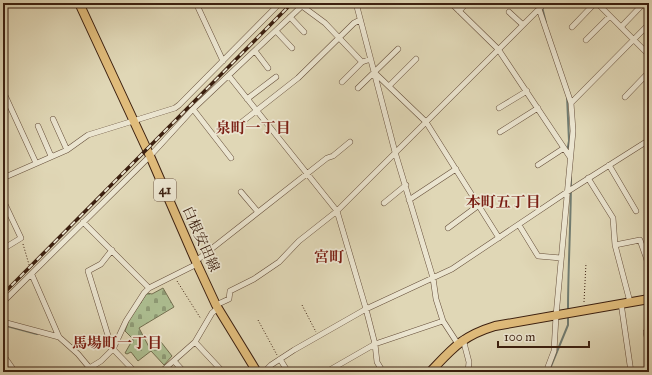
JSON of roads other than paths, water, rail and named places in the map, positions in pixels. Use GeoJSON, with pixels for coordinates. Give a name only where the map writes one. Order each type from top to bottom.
{"type":"FeatureCollection","features":[{"type":"Feature","properties":{"kind":"main road","name":"白根安田線"},"geometry":{"type":"LineString","coordinates":[[80,3],[150,156],[196,263],[217,306],[257,372]]}},
{"type":"Feature","properties":{"kind":"main road"},"geometry":{"type":"LineString","coordinates":[[430,372],[460,342],[483,330],[495,326],[649,299]]}},
{"type":"Feature","properties":{"kind":"street"},"geometry":{"type":"LineString","coordinates":[[196,3],[223,61]]}},
{"type":"Feature","properties":{"kind":"street"},"geometry":{"type":"LineString","coordinates":[[3,178],[67,150],[88,135],[174,108],[280,3]]}},
{"type":"Feature","properties":{"kind":"street"},"geometry":{"type":"LineString","coordinates":[[356,3],[395,152],[433,278],[436,299],[443,321],[460,342],[469,362],[468,372]]}},
{"type":"Feature","properties":{"kind":"street"},"geometry":{"type":"LineString","coordinates":[[451,3],[498,49],[570,157]]}},
{"type":"Feature","properties":{"kind":"street"},"geometry":{"type":"LineString","coordinates":[[459,11],[467,3]]}},
{"type":"Feature","properties":{"kind":"street"},"geometry":{"type":"LineString","coordinates":[[537,3],[571,103],[573,131],[554,351],[546,372]]}},
{"type":"Feature","properties":{"kind":"street"},"geometry":{"type":"LineString","coordinates":[[161,372],[195,342],[217,306],[229,299],[230,291],[254,279],[279,262],[299,241],[337,211],[545,3]]}},
{"type":"Feature","properties":{"kind":"street"},"geometry":{"type":"LineString","coordinates":[[572,27],[598,3],[649,55]]}},
{"type":"Feature","properties":{"kind":"street"},"geometry":{"type":"LineString","coordinates":[[621,27],[644,3]]}},
{"type":"Feature","properties":{"kind":"street"},"geometry":{"type":"LineString","coordinates":[[3,302],[32,275],[150,156],[193,109],[304,5],[325,23],[362,62]]}},
{"type":"Feature","properties":{"kind":"street"},"geometry":{"type":"LineString","coordinates":[[509,12],[523,25]]}},
{"type":"Feature","properties":{"kind":"street"},"geometry":{"type":"LineString","coordinates":[[586,40],[610,16]]}},
{"type":"Feature","properties":{"kind":"street"},"geometry":{"type":"LineString","coordinates":[[290,17],[304,32]]}},
{"type":"Feature","properties":{"kind":"street"},"geometry":{"type":"LineString","coordinates":[[233,129],[298,78],[354,23],[360,20]]}},
{"type":"Feature","properties":{"kind":"street"},"geometry":{"type":"LineString","coordinates":[[571,103],[649,24]]}},
{"type":"Feature","properties":{"kind":"street"},"geometry":{"type":"LineString","coordinates":[[276,31],[292,48]]}},
{"type":"Feature","properties":{"kind":"street"},"geometry":{"type":"LineString","coordinates":[[358,88],[398,49]]}},
{"type":"Feature","properties":{"kind":"street"},"geometry":{"type":"LineString","coordinates":[[255,51],[268,68]]}},
{"type":"Feature","properties":{"kind":"street"},"geometry":{"type":"LineString","coordinates":[[342,82],[362,62],[371,59]]}},
{"type":"Feature","properties":{"kind":"street"},"geometry":{"type":"LineString","coordinates":[[388,86],[416,59]]}},
{"type":"Feature","properties":{"kind":"street"},"geometry":{"type":"LineString","coordinates":[[625,97],[649,72]]}},
{"type":"Feature","properties":{"kind":"street"},"geometry":{"type":"LineString","coordinates":[[375,73],[426,122],[499,238]]}},
{"type":"Feature","properties":{"kind":"street"},"geometry":{"type":"LineString","coordinates":[[229,76],[337,211],[366,309],[375,344],[377,362],[383,372]]}},
{"type":"Feature","properties":{"kind":"street"},"geometry":{"type":"LineString","coordinates":[[247,99],[276,78]]}},
{"type":"Feature","properties":{"kind":"street"},"geometry":{"type":"LineString","coordinates":[[499,108],[527,91]]}},
{"type":"Feature","properties":{"kind":"street"},"geometry":{"type":"LineString","coordinates":[[3,92],[36,163]]}},
{"type":"Feature","properties":{"kind":"street"},"geometry":{"type":"LineString","coordinates":[[500,132],[538,108]]}},
{"type":"Feature","properties":{"kind":"street"},"geometry":{"type":"LineString","coordinates":[[193,109],[231,158]]}},
{"type":"Feature","properties":{"kind":"street"},"geometry":{"type":"LineString","coordinates":[[53,119],[67,150]]}},
{"type":"Feature","properties":{"kind":"street"},"geometry":{"type":"LineString","coordinates":[[38,126],[51,156]]}},
{"type":"Feature","properties":{"kind":"street"},"geometry":{"type":"LineString","coordinates":[[264,372],[280,359],[366,309],[452,269],[588,178],[649,140]]}},
{"type":"Feature","properties":{"kind":"street"},"geometry":{"type":"LineString","coordinates":[[83,372],[91,370],[113,348],[126,321],[144,293],[149,288],[196,263],[258,212],[350,142]]}},
{"type":"Feature","properties":{"kind":"street"},"geometry":{"type":"LineString","coordinates":[[538,165],[564,148]]}},
{"type":"Feature","properties":{"kind":"street"},"geometry":{"type":"LineString","coordinates":[[609,165],[636,211]]}},
{"type":"Feature","properties":{"kind":"street"},"geometry":{"type":"LineString","coordinates":[[410,200],[456,169]]}},
{"type":"Feature","properties":{"kind":"street"},"geometry":{"type":"LineString","coordinates":[[588,178],[613,218],[615,245],[630,302]]}},
{"type":"Feature","properties":{"kind":"street"},"geometry":{"type":"LineString","coordinates":[[384,203],[406,185]]}},
{"type":"Feature","properties":{"kind":"street"},"geometry":{"type":"LineString","coordinates":[[241,192],[258,212]]}},
{"type":"Feature","properties":{"kind":"street"},"geometry":{"type":"LineString","coordinates":[[3,200],[21,238],[3,249]]}},
{"type":"Feature","properties":{"kind":"street"},"geometry":{"type":"LineString","coordinates":[[448,228],[479,205]]}},
{"type":"Feature","properties":{"kind":"street"},"geometry":{"type":"LineString","coordinates":[[83,222],[149,288]]}},
{"type":"Feature","properties":{"kind":"street"},"geometry":{"type":"LineString","coordinates":[[519,225],[538,256],[561,258]]}},
{"type":"Feature","properties":{"kind":"street"},"geometry":{"type":"LineString","coordinates":[[615,245],[640,240],[648,256],[649,268]]}},
{"type":"Feature","properties":{"kind":"street"},"geometry":{"type":"LineString","coordinates":[[112,250],[101,264],[88,271],[110,342],[113,348],[135,372]]}},
{"type":"Feature","properties":{"kind":"street"},"geometry":{"type":"LineString","coordinates":[[32,275],[59,337],[78,354],[91,370]]}},
{"type":"Feature","properties":{"kind":"street"},"geometry":{"type":"LineString","coordinates":[[621,303],[631,372]]}},
{"type":"Feature","properties":{"kind":"street"},"geometry":{"type":"LineString","coordinates":[[328,371],[375,344],[443,321]]}},
{"type":"Feature","properties":{"kind":"street"},"geometry":{"type":"LineString","coordinates":[[3,322],[59,337]]}},
{"type":"Feature","properties":{"kind":"street"},"geometry":{"type":"LineString","coordinates":[[649,332],[646,332],[649,348]]}},
{"type":"Feature","properties":{"kind":"street"},"geometry":{"type":"LineString","coordinates":[[195,342],[223,372]]}},
{"type":"Feature","properties":{"kind":"street"},"geometry":{"type":"LineString","coordinates":[[3,355],[15,372]]}},
{"type":"Feature","properties":{"kind":"street"},"geometry":{"type":"LineString","coordinates":[[280,359],[288,372]]}},
{"type":"Feature","properties":{"kind":"street"},"geometry":{"type":"LineString","coordinates":[[174,361],[184,372]]}},
{"type":"Feature","properties":{"kind":"street"},"geometry":{"type":"LineString","coordinates":[[4,372],[11,367]]}},
{"type":"Feature","properties":{"kind":"waterway"},"geometry":{"type":"LineString","coordinates":[[541,3],[546,23]]}},
{"type":"Feature","properties":{"kind":"waterway"},"geometry":{"type":"LineString","coordinates":[[567,96],[569,141],[567,152]]}},
{"type":"Feature","properties":{"kind":"waterway"},"geometry":{"type":"LineString","coordinates":[[568,311],[571,177]]}},
{"type":"Feature","properties":{"kind":"waterway"},"geometry":{"type":"LineString","coordinates":[[549,371],[568,325],[568,315]]}},
{"type":"Feature","properties":{"kind":"waterway"},"geometry":{"type":"LineString","coordinates":[[3,325],[37,334]]}},
{"type":"Feature","properties":{"kind":"railway"},"geometry":{"type":"LineString","coordinates":[[3,294],[292,3]]}},
{"type":"Feature","properties":{"kind":"district","name":"泉町一丁目"},"geometry":{"type":"Point","coordinates":[253,128]}},
{"type":"Feature","properties":{"kind":"district","name":"本町五丁目"},"geometry":{"type":"Point","coordinates":[503,202]}},
{"type":"Feature","properties":{"kind":"district","name":"宮町"},"geometry":{"type":"Point","coordinates":[329,257]}},
{"type":"Feature","properties":{"kind":"district","name":"馬場町一丁目"},"geometry":{"type":"Point","coordinates":[117,343]}}]}
